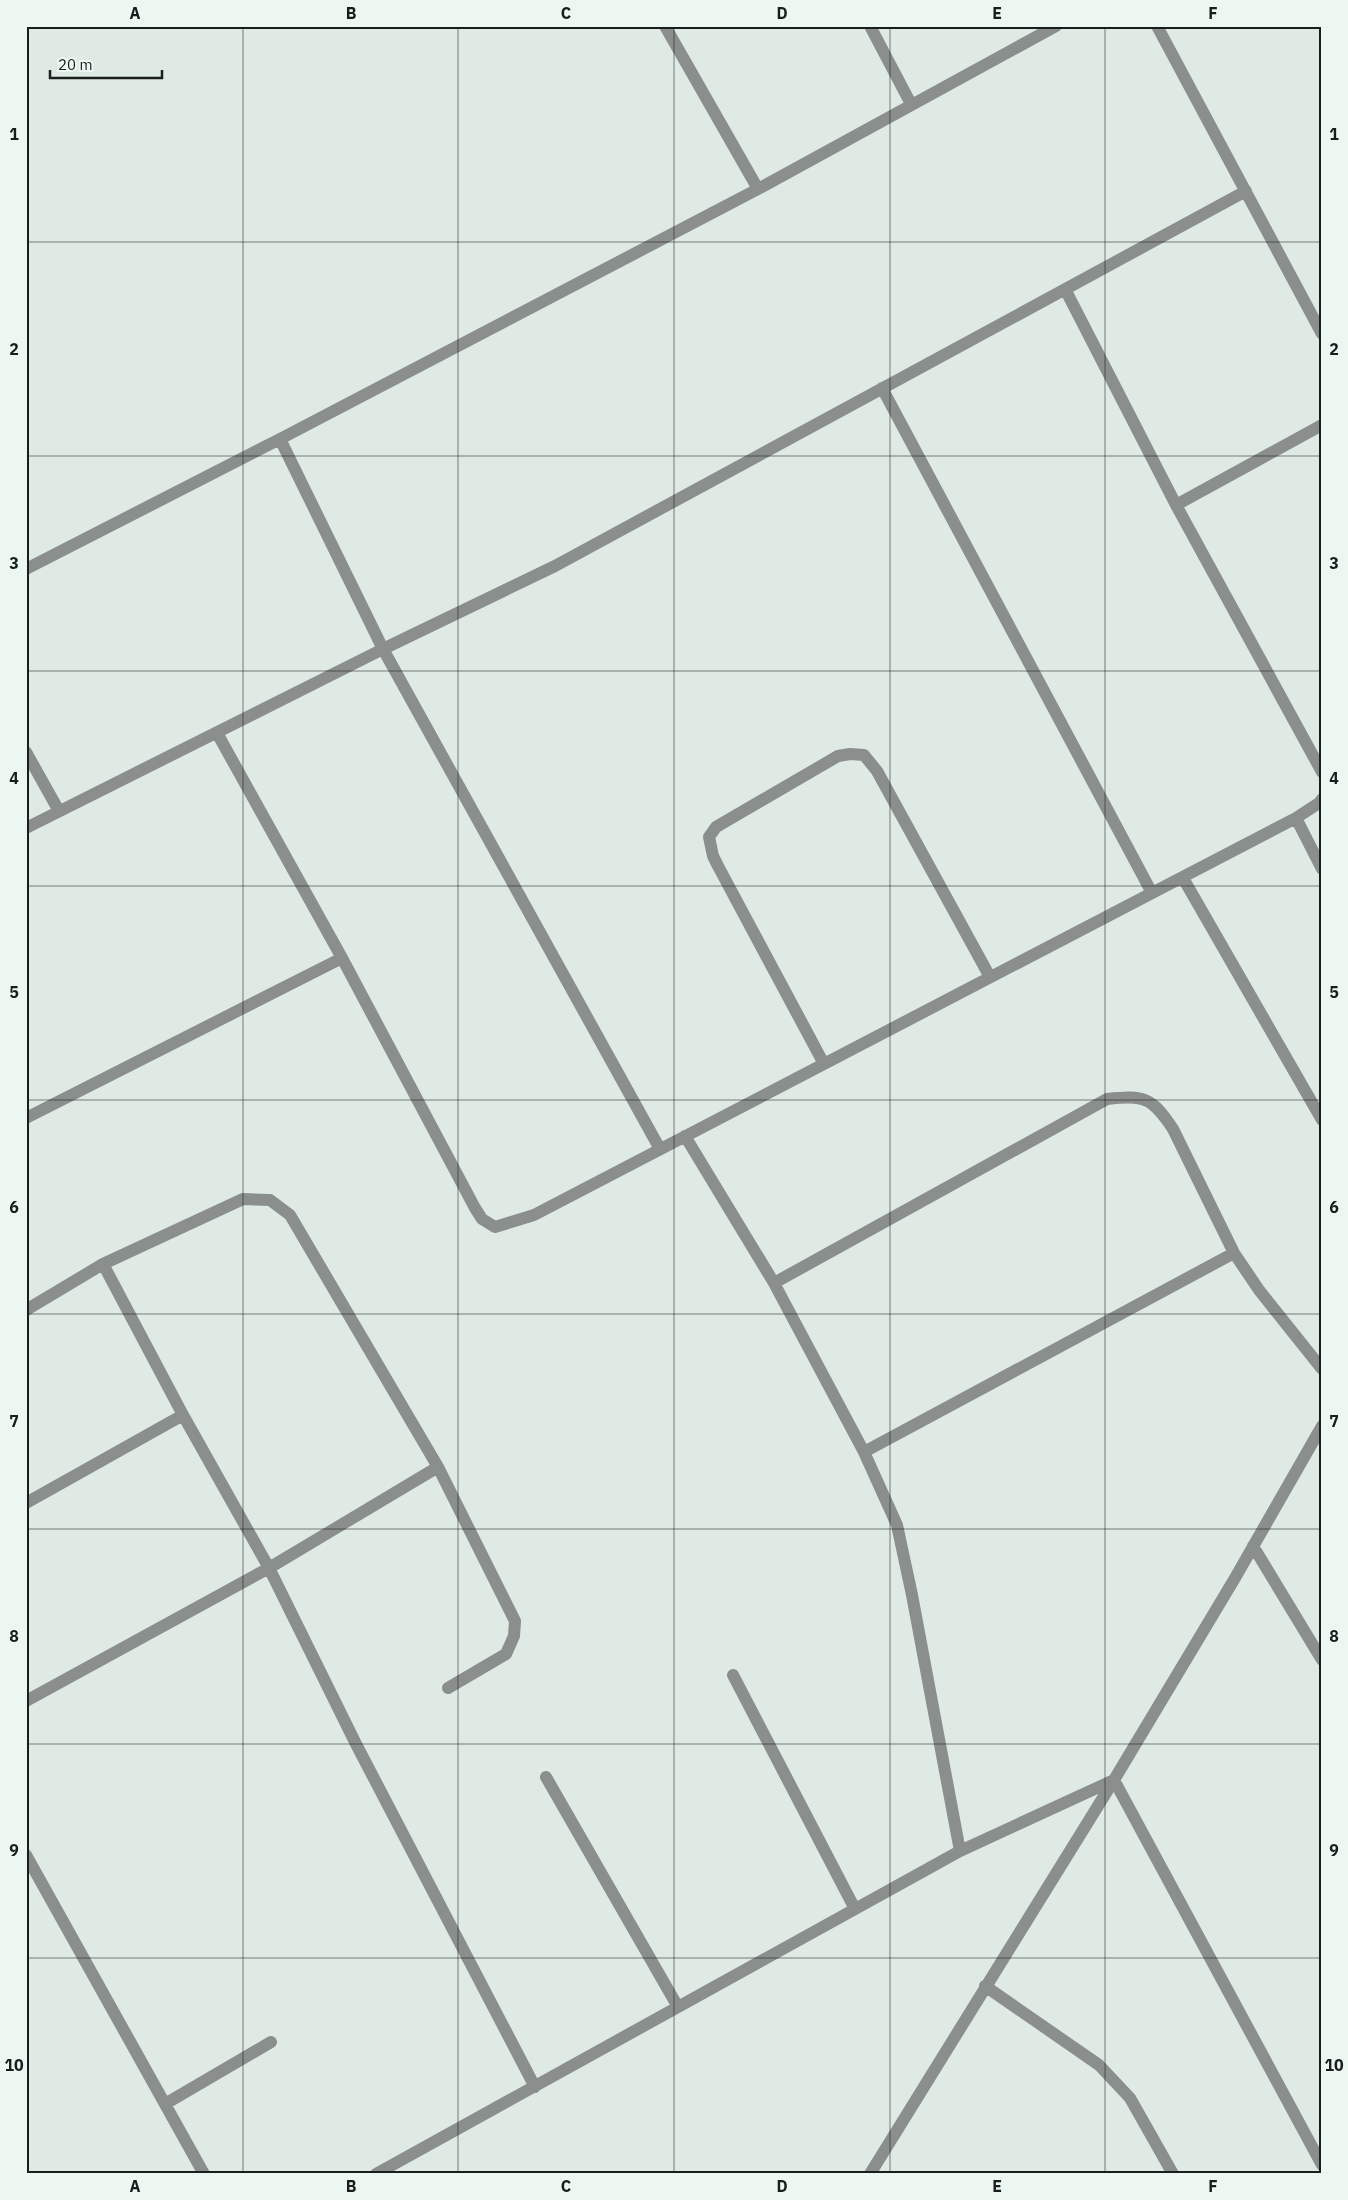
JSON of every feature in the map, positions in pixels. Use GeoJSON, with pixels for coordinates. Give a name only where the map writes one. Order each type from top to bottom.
{"type":"FeatureCollection","features":[{"type":"Feature","properties":{"kind":"street"},"geometry":{"type":"LineString","coordinates":[[665,26],[758,189]]}},
{"type":"Feature","properties":{"kind":"street"},"geometry":{"type":"LineString","coordinates":[[870,26],[911,104]]}},
{"type":"Feature","properties":{"kind":"street"},"geometry":{"type":"LineString","coordinates":[[26,569],[280,439],[758,189],[1056,26]]}},
{"type":"Feature","properties":{"kind":"street"},"geometry":{"type":"LineString","coordinates":[[1157,26],[1322,334]]}},
{"type":"Feature","properties":{"kind":"street"},"geometry":{"type":"LineString","coordinates":[[26,828],[555,566],[1246,191]]}},
{"type":"Feature","properties":{"kind":"street"},"geometry":{"type":"LineString","coordinates":[[1065,289],[1176,505],[1322,772]]}},
{"type":"Feature","properties":{"kind":"street"},"geometry":{"type":"LineString","coordinates":[[882,388],[1152,893]]}},
{"type":"Feature","properties":{"kind":"street"},"geometry":{"type":"LineString","coordinates":[[1176,505],[1322,425]]}},
{"type":"Feature","properties":{"kind":"street"},"geometry":{"type":"LineString","coordinates":[[280,439],[383,650],[660,1149]]}},
{"type":"Feature","properties":{"kind":"street"},"geometry":{"type":"LineString","coordinates":[[217,733],[342,958],[475,1208],[482,1219],[494,1227],[534,1215],[1296,818],[1320,803],[1322,799]]}},
{"type":"Feature","properties":{"kind":"street"},"geometry":{"type":"LineString","coordinates":[[26,752],[59,812]]}},
{"type":"Feature","properties":{"kind":"street"},"geometry":{"type":"LineString","coordinates":[[824,1064],[718,866],[713,856],[709,837],[716,826],[838,756],[850,754],[864,755],[877,770],[990,977]]}},
{"type":"Feature","properties":{"kind":"street"},"geometry":{"type":"LineString","coordinates":[[1296,818],[1322,869]]}},
{"type":"Feature","properties":{"kind":"street"},"geometry":{"type":"LineString","coordinates":[[1182,878],[1322,1120]]}},
{"type":"Feature","properties":{"kind":"street"},"geometry":{"type":"LineString","coordinates":[[26,1118],[342,958]]}},
{"type":"Feature","properties":{"kind":"street"},"geometry":{"type":"LineString","coordinates":[[774,1283],[1107,1099],[1131,1096],[1148,1100],[1163,1114],[1173,1129],[1234,1253],[1259,1290],[1322,1369]]}},
{"type":"Feature","properties":{"kind":"street"},"geometry":{"type":"LineString","coordinates":[[685,1136],[774,1283],[864,1452],[896,1525],[912,1595],[960,1851]]}},
{"type":"Feature","properties":{"kind":"street"},"geometry":{"type":"LineString","coordinates":[[26,1310],[103,1264],[243,1199],[270,1200],[290,1215],[438,1467],[515,1621],[514,1636],[506,1654],[448,1688]]}},
{"type":"Feature","properties":{"kind":"street"},"geometry":{"type":"LineString","coordinates":[[864,1452],[1234,1253]]}},
{"type":"Feature","properties":{"kind":"street"},"geometry":{"type":"LineString","coordinates":[[103,1264],[183,1415],[269,1568],[356,1744],[535,2087]]}},
{"type":"Feature","properties":{"kind":"street"},"geometry":{"type":"LineString","coordinates":[[26,1503],[183,1415]]}},
{"type":"Feature","properties":{"kind":"street"},"geometry":{"type":"LineString","coordinates":[[870,2174],[1114,1780],[1322,1426]]}},
{"type":"Feature","properties":{"kind":"street"},"geometry":{"type":"LineString","coordinates":[[26,1701],[269,1568],[438,1467]]}},
{"type":"Feature","properties":{"kind":"street"},"geometry":{"type":"LineString","coordinates":[[1253,1546],[1322,1660]]}},
{"type":"Feature","properties":{"kind":"street"},"geometry":{"type":"LineString","coordinates":[[733,1675],[855,1909]]}},
{"type":"Feature","properties":{"kind":"street"},"geometry":{"type":"LineString","coordinates":[[546,1777],[678,2006]]}},
{"type":"Feature","properties":{"kind":"street"},"geometry":{"type":"LineString","coordinates":[[376,2174],[960,1851],[1114,1780]]}},
{"type":"Feature","properties":{"kind":"street"},"geometry":{"type":"LineString","coordinates":[[1114,1780],[1322,2165]]}},
{"type":"Feature","properties":{"kind":"street"},"geometry":{"type":"LineString","coordinates":[[26,1856],[204,2174]]}},
{"type":"Feature","properties":{"kind":"street"},"geometry":{"type":"LineString","coordinates":[[985,1986],[1099,2066],[1130,2098],[1173,2174]]}},
{"type":"Feature","properties":{"kind":"street"},"geometry":{"type":"LineString","coordinates":[[165,2104],[271,2042]]}}]}
